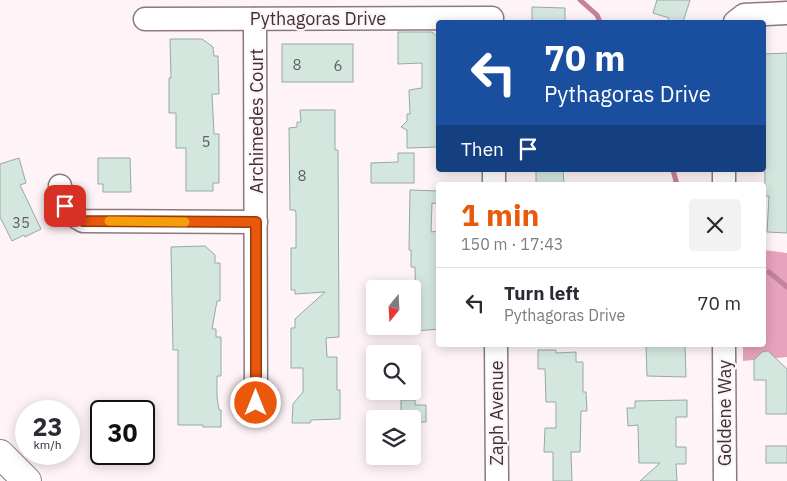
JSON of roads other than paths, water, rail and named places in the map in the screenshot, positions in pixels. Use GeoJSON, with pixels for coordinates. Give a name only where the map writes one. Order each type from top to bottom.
{"type":"FeatureCollection","features":[{"type":"Feature","properties":{"kind":"highway"},"geometry":{"type":"LineString","coordinates":[[0,454],[27,481]]}},
{"type":"Feature","properties":{"kind":"street","name":"Pythagoras Drive"},"geometry":{"type":"LineString","coordinates":[[144,19],[255,19],[492,13]]}},
{"type":"Feature","properties":{"kind":"street"},"geometry":{"type":"LineString","coordinates":[[738,20],[744,15],[787,13]]}},
{"type":"Feature","properties":{"kind":"street","name":"Archimedes Court"},"geometry":{"type":"LineString","coordinates":[[255,19],[256,403]]}},
{"type":"Feature","properties":{"kind":"street"},"geometry":{"type":"LineString","coordinates":[[60,186],[65,206],[70,213],[83,221],[256,222]]}},
{"type":"Feature","properties":{"kind":"street","name":"Zaph Avenue"},"geometry":{"type":"LineString","coordinates":[[496,347],[497,481]]}},
{"type":"Feature","properties":{"kind":"street","name":"Goldene Way"},"geometry":{"type":"LineString","coordinates":[[724,347],[725,481]]}},
{"type":"Feature","properties":{"kind":"waterway"},"geometry":{"type":"LineString","coordinates":[[580,0],[597,15],[599,20]]}},
{"type":"Feature","properties":{"kind":"waterway"},"geometry":{"type":"LineString","coordinates":[[674,172],[676,182]]}},
{"type":"Feature","properties":{"kind":"waterway"},"geometry":{"type":"LineString","coordinates":[[769,272],[787,287]]}}]}
